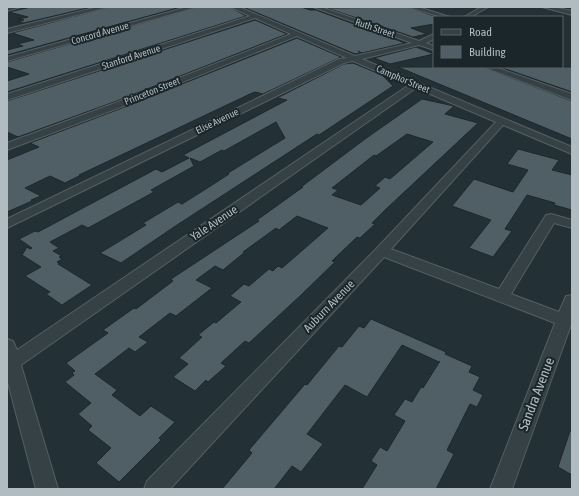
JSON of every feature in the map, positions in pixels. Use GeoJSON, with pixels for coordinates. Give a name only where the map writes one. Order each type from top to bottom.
{"type":"FeatureCollection","features":[{"type":"Feature","properties":{"kind":"street"},"geometry":{"type":"LineString","coordinates":[[7,9],[18,7]]}},
{"type":"Feature","properties":{"kind":"street"},"geometry":{"type":"LineString","coordinates":[[7,31],[105,7]]}},
{"type":"Feature","properties":{"kind":"street","name":"Concord Avenue"},"geometry":{"type":"LineString","coordinates":[[7,59],[193,7]]}},
{"type":"Feature","properties":{"kind":"street","name":"Camphor Street"},"geometry":{"type":"LineString","coordinates":[[234,7],[572,151]]}},
{"type":"Feature","properties":{"kind":"street","name":"Ruth Street"},"geometry":{"type":"LineString","coordinates":[[316,7],[433,48]]}},
{"type":"Feature","properties":{"kind":"street"},"geometry":{"type":"LineString","coordinates":[[412,7],[443,16]]}},
{"type":"Feature","properties":{"kind":"street"},"geometry":{"type":"LineString","coordinates":[[469,16],[485,7]]}},
{"type":"Feature","properties":{"kind":"street"},"geometry":{"type":"LineString","coordinates":[[545,7],[572,13]]}},
{"type":"Feature","properties":{"kind":"street"},"geometry":{"type":"LineString","coordinates":[[557,16],[562,11]]}},
{"type":"Feature","properties":{"kind":"street","name":"Stanford Avenue"},"geometry":{"type":"LineString","coordinates":[[7,97],[255,16]]}},
{"type":"Feature","properties":{"kind":"street","name":"Princeton Street"},"geometry":{"type":"LineString","coordinates":[[7,147],[118,105],[296,34]]}},
{"type":"Feature","properties":{"kind":"street","name":"Elise Avenue"},"geometry":{"type":"LineString","coordinates":[[7,224],[342,61],[420,43],[433,36]]}},
{"type":"Feature","properties":{"kind":"street"},"geometry":{"type":"LineString","coordinates":[[494,68],[572,97]]}},
{"type":"Feature","properties":{"kind":"street","name":"Yale Avenue"},"geometry":{"type":"LineString","coordinates":[[9,354],[416,84]]}},
{"type":"Feature","properties":{"kind":"street","name":"Auburn Avenue"},"geometry":{"type":"LineString","coordinates":[[155,489],[382,251],[502,121]]}},
{"type":"Feature","properties":{"kind":"street"},"geometry":{"type":"LineString","coordinates":[[502,296],[551,218],[572,224]]}},
{"type":"Feature","properties":{"kind":"street"},"geometry":{"type":"LineString","coordinates":[[382,251],[564,320]]}},
{"type":"Feature","properties":{"kind":"street","name":"Sandra Avenue"},"geometry":{"type":"LineString","coordinates":[[501,489],[572,300]]}},
{"type":"Feature","properties":{"kind":"street"},"geometry":{"type":"LineString","coordinates":[[9,354],[46,489]]}},
{"type":"Feature","properties":{"kind":"building"},"geometry":{"type":"Polygon","coordinates":[[[31,7],[92,7],[24,23],[18,22],[24,20],[18,19],[28,17],[9,12],[31,7]]]}},
{"type":"Feature","properties":{"kind":"building"},"geometry":{"type":"Polygon","coordinates":[[[109,7],[181,7],[7,55],[7,50],[23,46],[17,44],[34,40],[12,33],[109,7]]]}},
{"type":"Feature","properties":{"kind":"building"},"geometry":{"type":"Polygon","coordinates":[[[197,7],[230,7],[246,16],[7,92],[7,81],[29,74],[7,67],[7,62],[197,7]]]}},
{"type":"Feature","properties":{"kind":"building"},"geometry":{"type":"Polygon","coordinates":[[[243,7],[301,7],[316,10],[405,43],[362,53],[358,51],[360,53],[355,54],[243,7]]]}},
{"type":"Feature","properties":{"kind":"building"},"geometry":{"type":"Polygon","coordinates":[[[408,7],[434,16],[433,24],[411,28],[427,34],[413,37],[327,8],[408,7]]]}},
{"type":"Feature","properties":{"kind":"building"},"geometry":{"type":"Polygon","coordinates":[[[255,20],[287,34],[114,102],[18,137],[7,132],[7,101],[255,20]]]}},
{"type":"Feature","properties":{"kind":"building"},"geometry":{"type":"Polygon","coordinates":[[[297,38],[341,57],[263,94],[255,92],[250,94],[65,183],[50,176],[25,188],[41,196],[7,212],[7,160],[39,147],[30,143],[297,38]]]}},
{"type":"Feature","properties":{"kind":"building"},"geometry":{"type":"Polygon","coordinates":[[[416,47],[433,54],[390,64],[374,58],[416,47]]]}},
{"type":"Feature","properties":{"kind":"building"},"geometry":{"type":"Polygon","coordinates":[[[353,63],[382,75],[393,86],[174,227],[121,263],[100,253],[146,225],[143,223],[178,202],[182,204],[229,174],[228,173],[285,138],[276,122],[224,151],[222,150],[200,162],[190,158],[194,166],[151,190],[154,192],[88,228],[82,225],[50,242],[59,248],[53,251],[62,256],[59,257],[62,259],[57,262],[60,263],[58,264],[92,285],[62,305],[46,294],[50,292],[25,276],[41,267],[22,255],[27,247],[30,249],[32,248],[19,239],[35,231],[38,232],[156,169],[162,172],[189,158],[183,155],[287,100],[277,98],[344,64],[353,63]]]}},
{"type":"Feature","properties":{"kind":"building"},"geometry":{"type":"Polygon","coordinates":[[[398,67],[486,68],[572,101],[572,139],[398,67]]]}},
{"type":"Feature","properties":{"kind":"building"},"geometry":{"type":"Polygon","coordinates":[[[572,67],[572,92],[503,68],[572,67]]]}},
{"type":"Feature","properties":{"kind":"building"},"geometry":{"type":"Polygon","coordinates":[[[422,99],[454,106],[445,114],[478,123],[372,223],[375,224],[360,238],[357,237],[332,261],[335,262],[300,296],[249,343],[245,341],[221,363],[226,366],[208,382],[206,380],[195,391],[173,377],[188,364],[179,358],[202,337],[198,335],[214,322],[216,323],[241,302],[230,296],[244,284],[249,286],[269,269],[273,271],[278,266],[282,268],[328,228],[297,216],[279,230],[276,228],[243,252],[245,252],[223,270],[215,266],[196,280],[212,288],[176,316],[170,313],[139,337],[148,342],[135,352],[129,348],[95,374],[117,390],[112,395],[140,416],[151,406],[175,422],[159,438],[161,440],[119,482],[96,463],[111,448],[88,430],[92,426],[78,414],[91,403],[65,382],[74,375],[72,373],[75,371],[66,363],[108,333],[103,330],[134,308],[136,309],[173,281],[171,279],[259,221],[257,220],[365,139],[422,99]],[[407,134],[376,156],[374,155],[332,188],[338,190],[332,195],[361,205],[380,188],[375,186],[385,177],[390,179],[433,142],[407,134]]]}},
{"type":"Feature","properties":{"kind":"building"},"geometry":{"type":"Polygon","coordinates":[[[518,149],[559,160],[552,170],[572,175],[572,210],[554,205],[555,203],[527,195],[505,229],[512,231],[493,257],[469,248],[491,220],[452,206],[474,179],[513,192],[528,170],[507,164],[518,149]]]}},
{"type":"Feature","properties":{"kind":"building"},"geometry":{"type":"Polygon","coordinates":[[[371,319],[446,352],[445,354],[472,366],[469,372],[480,377],[473,390],[483,395],[477,407],[470,404],[447,450],[454,454],[436,489],[362,489],[377,465],[371,461],[380,447],[387,451],[405,421],[394,415],[405,399],[412,402],[440,361],[439,362],[402,345],[367,397],[345,385],[307,434],[323,444],[301,472],[292,466],[274,489],[222,489],[252,453],[249,450],[305,384],[307,385],[339,346],[342,347],[359,326],[364,328],[371,319]]]}},
{"type":"Feature","properties":{"kind":"building"},"geometry":{"type":"Polygon","coordinates":[[[570,431],[572,431],[572,475],[558,467],[570,431]]]}}]}
